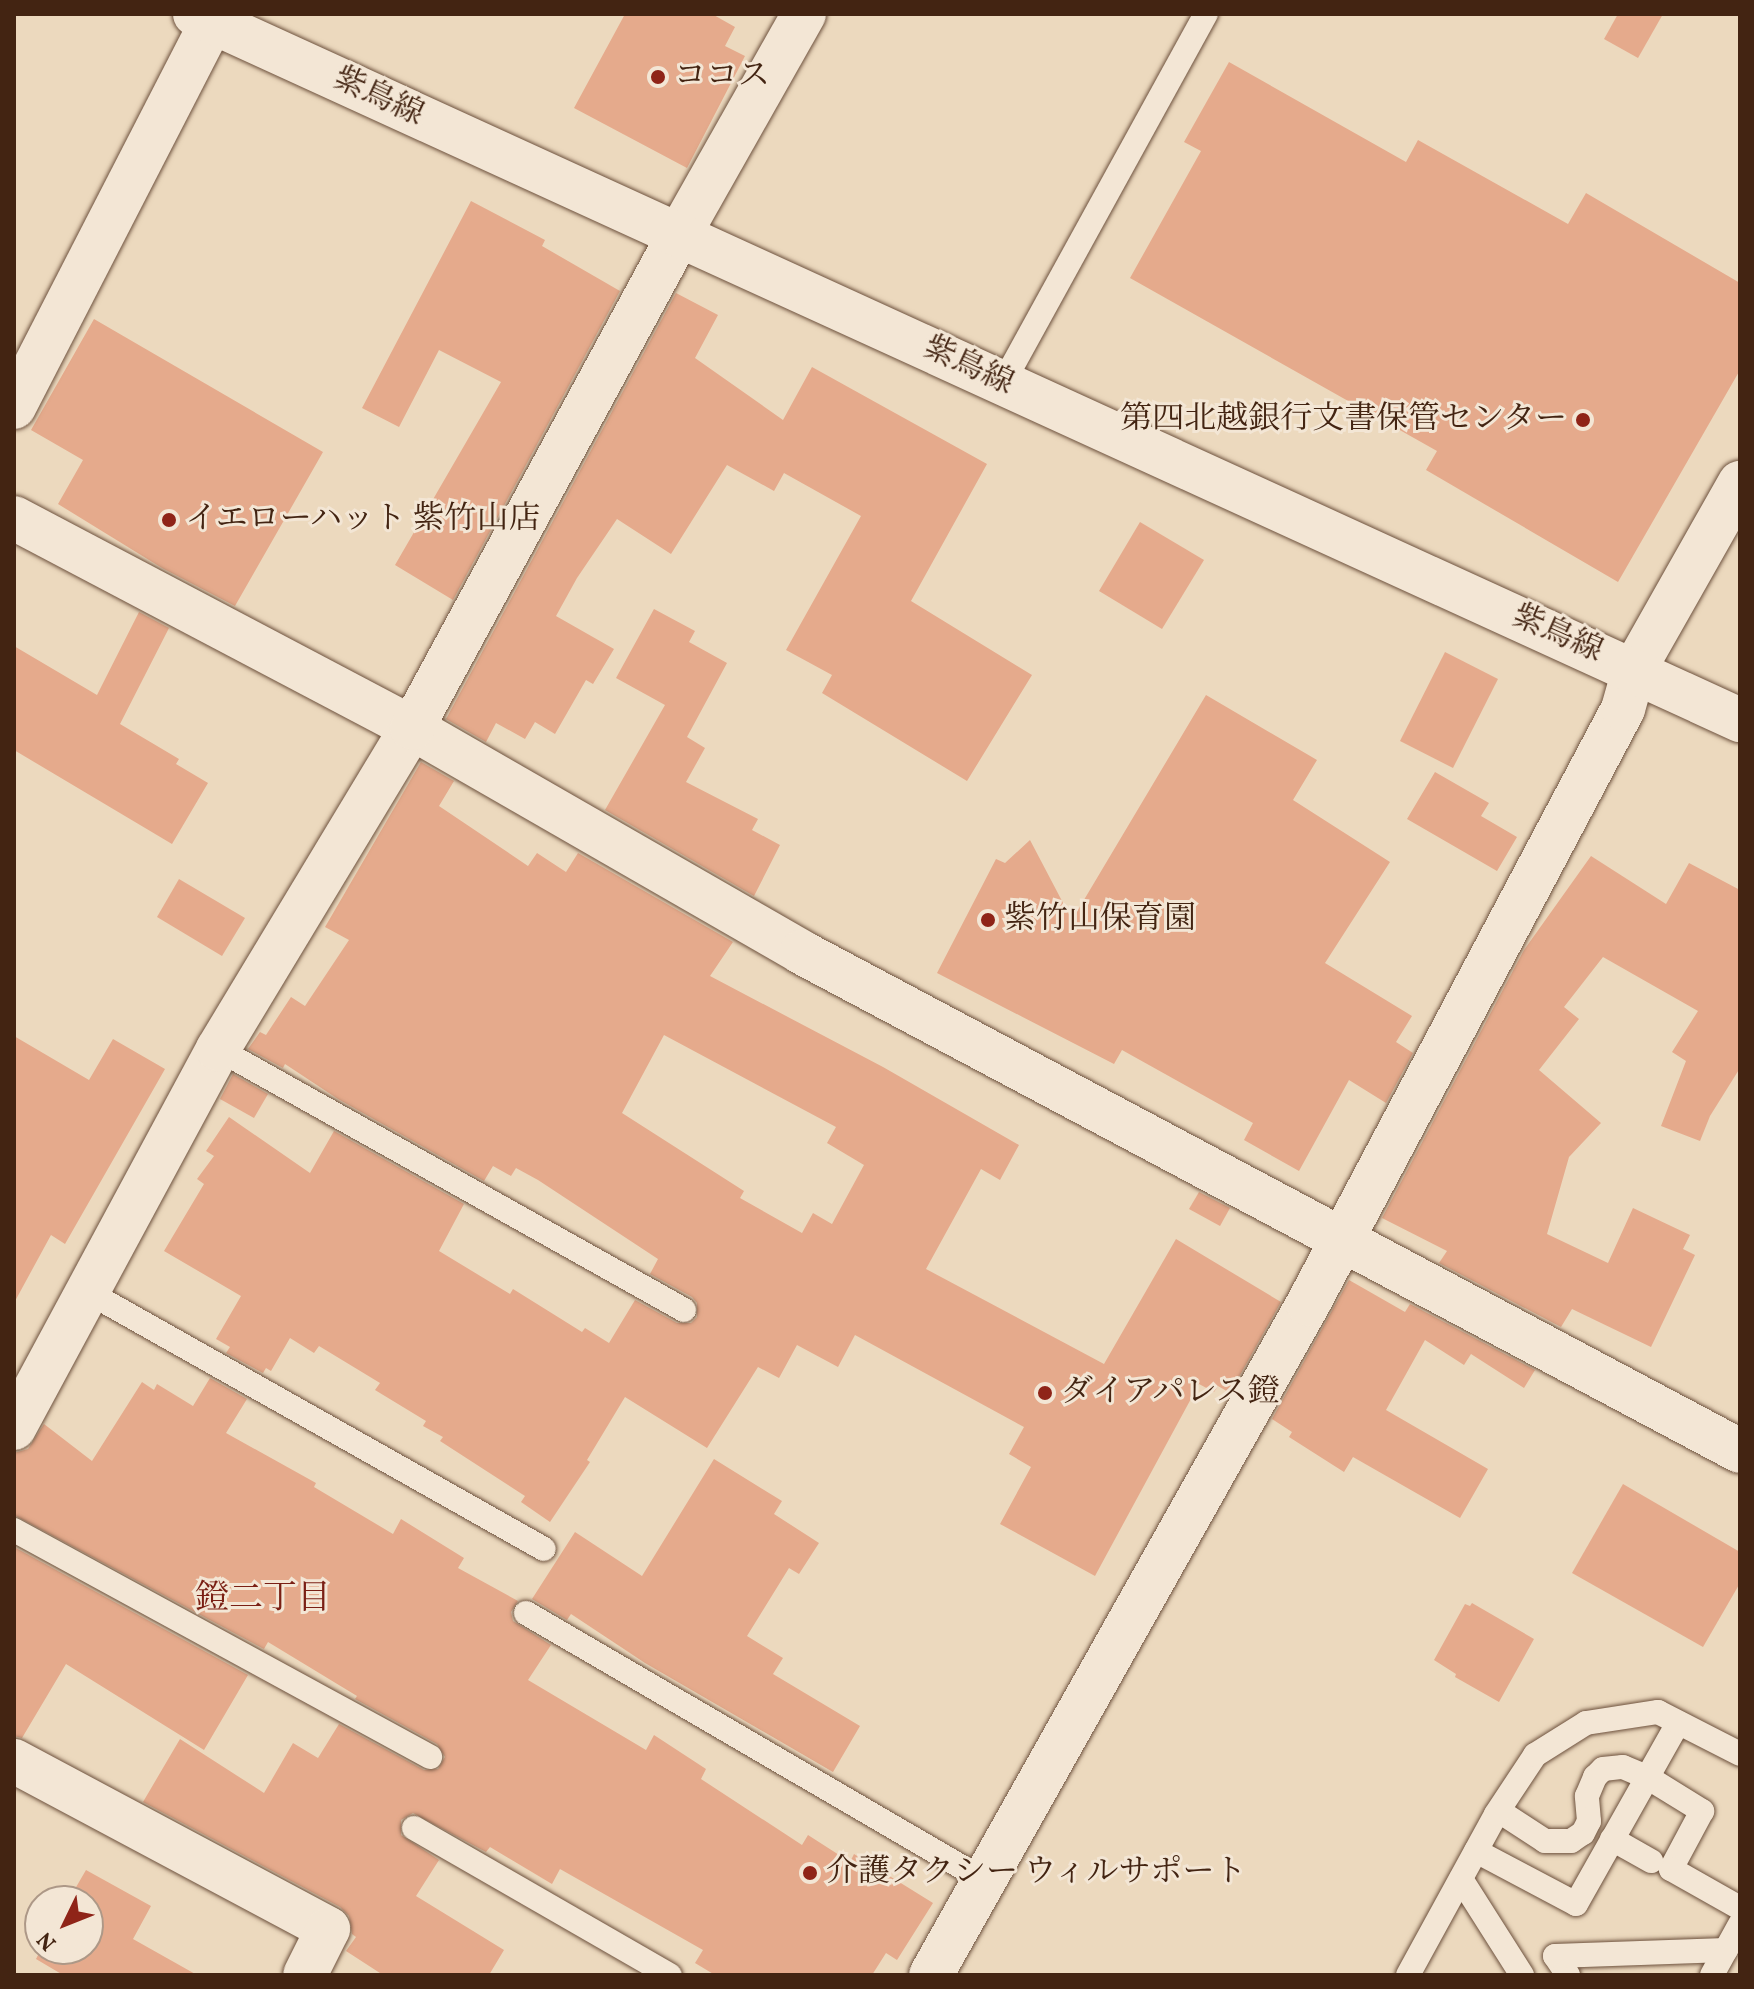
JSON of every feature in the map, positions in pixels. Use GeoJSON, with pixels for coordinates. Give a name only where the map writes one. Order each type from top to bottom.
{"type":"FeatureCollection","features":[{"type":"Feature","properties":{"kind":"street"},"geometry":{"type":"LineString","coordinates":[[18,1409],[88,1292],[218,1049],[412,728],[679,235],[804,14]]}},
{"type":"Feature","properties":{"kind":"street"},"geometry":{"type":"LineString","coordinates":[[14,407],[204,18]]}},
{"type":"Feature","properties":{"kind":"street","name":"紫鳥線"},"geometry":{"type":"LineString","coordinates":[[204,18],[1740,720]]}},
{"type":"Feature","properties":{"kind":"street"},"geometry":{"type":"LineString","coordinates":[[931,1975],[1343,1237],[1623,709],[1634,670],[1740,483]]}},
{"type":"Feature","properties":{"kind":"street"},"geometry":{"type":"LineString","coordinates":[[14,518],[412,728],[801,952],[1250,1192],[1343,1237],[1740,1451]]}},
{"type":"Feature","properties":{"kind":"street"},"geometry":{"type":"LineString","coordinates":[[14,1761],[328,1929],[305,1975]]}},
{"type":"Feature","properties":{"kind":"lane"},"geometry":{"type":"LineString","coordinates":[[1003,383],[1206,14]]}},
{"type":"Feature","properties":{"kind":"lane"},"geometry":{"type":"LineString","coordinates":[[218,1049],[684,1310]]}},
{"type":"Feature","properties":{"kind":"lane"},"geometry":{"type":"LineString","coordinates":[[88,1292],[544,1549]]}},
{"type":"Feature","properties":{"kind":"lane"},"geometry":{"type":"LineString","coordinates":[[14,1530],[430,1757]]}},
{"type":"Feature","properties":{"kind":"lane"},"geometry":{"type":"LineString","coordinates":[[526,1613],[984,1880]]}},
{"type":"Feature","properties":{"kind":"lane"},"geometry":{"type":"LineString","coordinates":[[1408,1975],[1499,1811],[1535,1755],[1586,1723],[1658,1712],[1740,1754]]}},
{"type":"Feature","properties":{"kind":"lane"},"geometry":{"type":"LineString","coordinates":[[1476,1851],[1576,1904],[1678,1723]]}},
{"type":"Feature","properties":{"kind":"lane"},"geometry":{"type":"LineString","coordinates":[[1499,1811],[1545,1841],[1571,1841],[1583,1833],[1589,1821],[1589,1786],[1603,1769],[1623,1767],[1647,1777],[1702,1811],[1671,1869],[1740,1908]]}},
{"type":"Feature","properties":{"kind":"lane"},"geometry":{"type":"LineString","coordinates":[[414,1828],[670,1975]]}},
{"type":"Feature","properties":{"kind":"lane"},"geometry":{"type":"LineString","coordinates":[[1612,1839],[1651,1861]]}},
{"type":"Feature","properties":{"kind":"lane"},"geometry":{"type":"LineString","coordinates":[[1461,1879],[1522,1975]]}},
{"type":"Feature","properties":{"kind":"lane"},"geometry":{"type":"LineString","coordinates":[[1712,1975],[1740,1924]]}},
{"type":"Feature","properties":{"kind":"lane"},"geometry":{"type":"LineString","coordinates":[[1568,1975],[1555,1956],[1726,1950]]}},
{"type":"Feature","properties":{"kind":"building"},"geometry":{"type":"Polygon","coordinates":[[[625,14],[712,14],[735,27],[725,46],[745,56],[687,168],[574,108],[625,14]]]}},
{"type":"Feature","properties":{"kind":"building"},"geometry":{"type":"Polygon","coordinates":[[[1618,14],[1663,14],[1638,58],[1604,39],[1618,14]]]}},
{"type":"Feature","properties":{"kind":"building"},"geometry":{"type":"Polygon","coordinates":[[[1229,62],[1406,162],[1418,140],[1568,224],[1586,193],[1740,283],[1740,370],[1618,582],[1426,470],[1437,451],[1130,278],[1201,151],[1184,142],[1229,62]]]}},
{"type":"Feature","properties":{"kind":"building"},"geometry":{"type":"Polygon","coordinates":[[[471,201],[545,240],[542,246],[620,291],[453,600],[395,565],[501,382],[439,350],[399,427],[362,408],[471,201]]]}},
{"type":"Feature","properties":{"kind":"building"},"geometry":{"type":"Polygon","coordinates":[[[676,293],[718,315],[695,358],[783,420],[812,367],[987,464],[911,601],[1032,675],[967,781],[822,693],[832,675],[786,650],[861,516],[784,473],[774,491],[727,465],[671,554],[617,519],[577,578],[556,616],[614,649],[593,684],[586,680],[555,734],[535,722],[525,739],[496,723],[486,742],[446,719],[676,293]]]}},
{"type":"Feature","properties":{"kind":"building"},"geometry":{"type":"Polygon","coordinates":[[[94,319],[323,452],[235,606],[162,568],[58,504],[83,460],[31,430],[94,319]]]}},
{"type":"Feature","properties":{"kind":"building"},"geometry":{"type":"Polygon","coordinates":[[[1140,522],[1204,560],[1162,629],[1099,591],[1140,522]]]}},
{"type":"Feature","properties":{"kind":"building"},"geometry":{"type":"Polygon","coordinates":[[[654,609],[695,631],[689,642],[727,663],[687,737],[705,748],[686,782],[758,819],[752,830],[780,845],[754,896],[605,810],[665,705],[616,678],[654,609]]]}},
{"type":"Feature","properties":{"kind":"building"},"geometry":{"type":"Polygon","coordinates":[[[139,612],[169,628],[120,724],[179,759],[176,764],[208,783],[172,844],[14,750],[14,646],[97,695],[139,612]]]}},
{"type":"Feature","properties":{"kind":"building"},"geometry":{"type":"Polygon","coordinates":[[[1445,652],[1498,679],[1453,768],[1400,741],[1445,652]]]}},
{"type":"Feature","properties":{"kind":"building"},"geometry":{"type":"Polygon","coordinates":[[[1206,695],[1317,760],[1293,800],[1390,862],[1325,963],[1412,1016],[1396,1042],[1413,1053],[1386,1103],[1349,1080],[1299,1171],[1244,1140],[1253,1123],[1122,1050],[1114,1064],[937,973],[996,859],[1005,863],[1030,840],[1072,920],[1206,695]]]}},
{"type":"Feature","properties":{"kind":"building"},"geometry":{"type":"Polygon","coordinates":[[[421,762],[454,781],[439,806],[528,866],[537,853],[566,872],[578,853],[733,942],[710,976],[883,1067],[1019,1145],[1000,1180],[981,1169],[926,1269],[1104,1364],[1176,1239],[1281,1302],[1230,1393],[1218,1386],[1214,1392],[1199,1384],[1095,1576],[1000,1524],[1031,1467],[1009,1454],[1024,1427],[855,1335],[838,1367],[797,1345],[779,1378],[758,1367],[707,1448],[625,1397],[587,1460],[590,1462],[550,1522],[521,1502],[525,1496],[440,1441],[443,1437],[423,1426],[426,1421],[375,1390],[380,1383],[319,1346],[314,1353],[290,1338],[271,1371],[266,1368],[263,1373],[226,1353],[230,1347],[216,1339],[241,1296],[164,1251],[204,1184],[197,1179],[214,1156],[206,1151],[229,1117],[310,1173],[334,1131],[464,1204],[439,1251],[510,1294],[513,1289],[582,1332],[585,1328],[609,1343],[635,1300],[677,1323],[691,1323],[697,1317],[697,1303],[692,1297],[650,1274],[658,1259],[538,1180],[516,1168],[511,1176],[493,1166],[484,1181],[338,1099],[285,1064],[283,1068],[248,1049],[260,1032],[266,1035],[291,997],[305,1006],[349,940],[325,927],[421,762]],[[664,1035],[622,1113],[744,1191],[740,1198],[802,1233],[813,1213],[832,1224],[864,1165],[827,1143],[836,1127],[664,1035]]]}},
{"type":"Feature","properties":{"kind":"building"},"geometry":{"type":"Polygon","coordinates":[[[1435,772],[1489,803],[1481,816],[1517,837],[1497,871],[1407,819],[1435,772]]]}},
{"type":"Feature","properties":{"kind":"building"},"geometry":{"type":"Polygon","coordinates":[[[1591,856],[1666,904],[1689,863],[1740,890],[1740,1068],[1710,1116],[1700,1141],[1661,1126],[1686,1061],[1672,1052],[1698,1011],[1603,957],[1564,1007],[1579,1019],[1539,1070],[1601,1123],[1569,1157],[1547,1234],[1608,1263],[1633,1208],[1690,1235],[1683,1249],[1695,1255],[1651,1347],[1572,1309],[1561,1327],[1439,1263],[1447,1251],[1382,1218],[1524,950],[1591,856]]]}},
{"type":"Feature","properties":{"kind":"building"},"geometry":{"type":"Polygon","coordinates":[[[179,879],[245,918],[222,956],[157,917],[179,879]]]}},
{"type":"Feature","properties":{"kind":"building"},"geometry":{"type":"Polygon","coordinates":[[[14,1036],[89,1080],[113,1039],[165,1069],[65,1244],[51,1235],[14,1303],[14,1036]]]}},
{"type":"Feature","properties":{"kind":"building"},"geometry":{"type":"Polygon","coordinates":[[[233,1074],[268,1094],[254,1118],[220,1099],[233,1074]]]}},
{"type":"Feature","properties":{"kind":"building"},"geometry":{"type":"Polygon","coordinates":[[[1199,1192],[1230,1208],[1220,1226],[1189,1209],[1199,1192]]]}},
{"type":"Feature","properties":{"kind":"building"},"geometry":{"type":"Polygon","coordinates":[[[1349,1280],[1405,1312],[1410,1304],[1535,1370],[1524,1388],[1471,1354],[1464,1365],[1425,1340],[1386,1410],[1488,1469],[1460,1518],[1353,1457],[1344,1472],[1289,1437],[1292,1432],[1272,1419],[1349,1280]]]}},
{"type":"Feature","properties":{"kind":"building"},"geometry":{"type":"Polygon","coordinates":[[[210,1378],[247,1399],[226,1433],[316,1483],[314,1487],[393,1534],[401,1519],[464,1558],[458,1568],[518,1601],[511,1612],[513,1621],[551,1645],[528,1680],[646,1750],[654,1735],[706,1769],[701,1779],[802,1845],[808,1835],[850,1862],[854,1854],[933,1903],[897,1960],[886,1953],[872,1975],[715,1975],[695,1963],[703,1950],[560,1869],[552,1884],[490,1847],[486,1852],[413,1813],[401,1820],[401,1835],[439,1860],[416,1896],[504,1950],[489,1975],[383,1975],[346,1951],[356,1937],[352,1934],[349,1916],[340,1907],[143,1802],[180,1739],[264,1793],[293,1743],[318,1758],[339,1724],[424,1770],[438,1769],[445,1757],[437,1744],[355,1699],[357,1696],[268,1642],[264,1649],[14,1515],[14,1453],[28,1449],[44,1424],[92,1461],[142,1382],[154,1390],[157,1384],[193,1406],[210,1378]]]}},
{"type":"Feature","properties":{"kind":"building"},"geometry":{"type":"Polygon","coordinates":[[[714,1459],[782,1501],[774,1514],[819,1543],[799,1574],[789,1568],[747,1636],[783,1658],[773,1674],[860,1726],[833,1772],[645,1663],[571,1614],[567,1620],[532,1599],[575,1532],[642,1576],[714,1459]]]}},
{"type":"Feature","properties":{"kind":"building"},"geometry":{"type":"Polygon","coordinates":[[[1623,1484],[1740,1552],[1740,1583],[1703,1647],[1572,1573],[1623,1484]]]}},
{"type":"Feature","properties":{"kind":"building"},"geometry":{"type":"Polygon","coordinates":[[[14,1547],[248,1675],[204,1750],[66,1664],[22,1738],[14,1736],[14,1547]]]}},
{"type":"Feature","properties":{"kind":"building"},"geometry":{"type":"Polygon","coordinates":[[[1472,1603],[1534,1639],[1499,1702],[1455,1677],[1456,1674],[1434,1660],[1465,1604],[1470,1606],[1472,1603]]]}},
{"type":"Feature","properties":{"kind":"building"},"geometry":{"type":"Polygon","coordinates":[[[86,1870],[151,1906],[133,1939],[197,1975],[63,1975],[46,1965],[104,1965],[104,1885],[77,1885],[86,1870]]]}},
{"type":"Feature","properties":{"kind":"place","name":"ココス"},"geometry":{"type":"Point","coordinates":[658,77]}},
{"type":"Feature","properties":{"kind":"place","name":"第四北越銀行文書保管センター"},"geometry":{"type":"Point","coordinates":[1583,420]}},
{"type":"Feature","properties":{"kind":"place","name":"イエローハット 紫竹山店"},"geometry":{"type":"Point","coordinates":[169,520]}},
{"type":"Feature","properties":{"kind":"place","name":"紫竹山保育園"},"geometry":{"type":"Point","coordinates":[988,920]}},
{"type":"Feature","properties":{"kind":"place","name":"ダイアパレス鐙"},"geometry":{"type":"Point","coordinates":[1045,1393]}},
{"type":"Feature","properties":{"kind":"place","name":"介護タクシー ウィルサポート"},"geometry":{"type":"Point","coordinates":[810,1873]}},
{"type":"Feature","properties":{"kind":"district","name":"鐙二丁目"},"geometry":{"type":"Point","coordinates":[263,1600]}}]}
